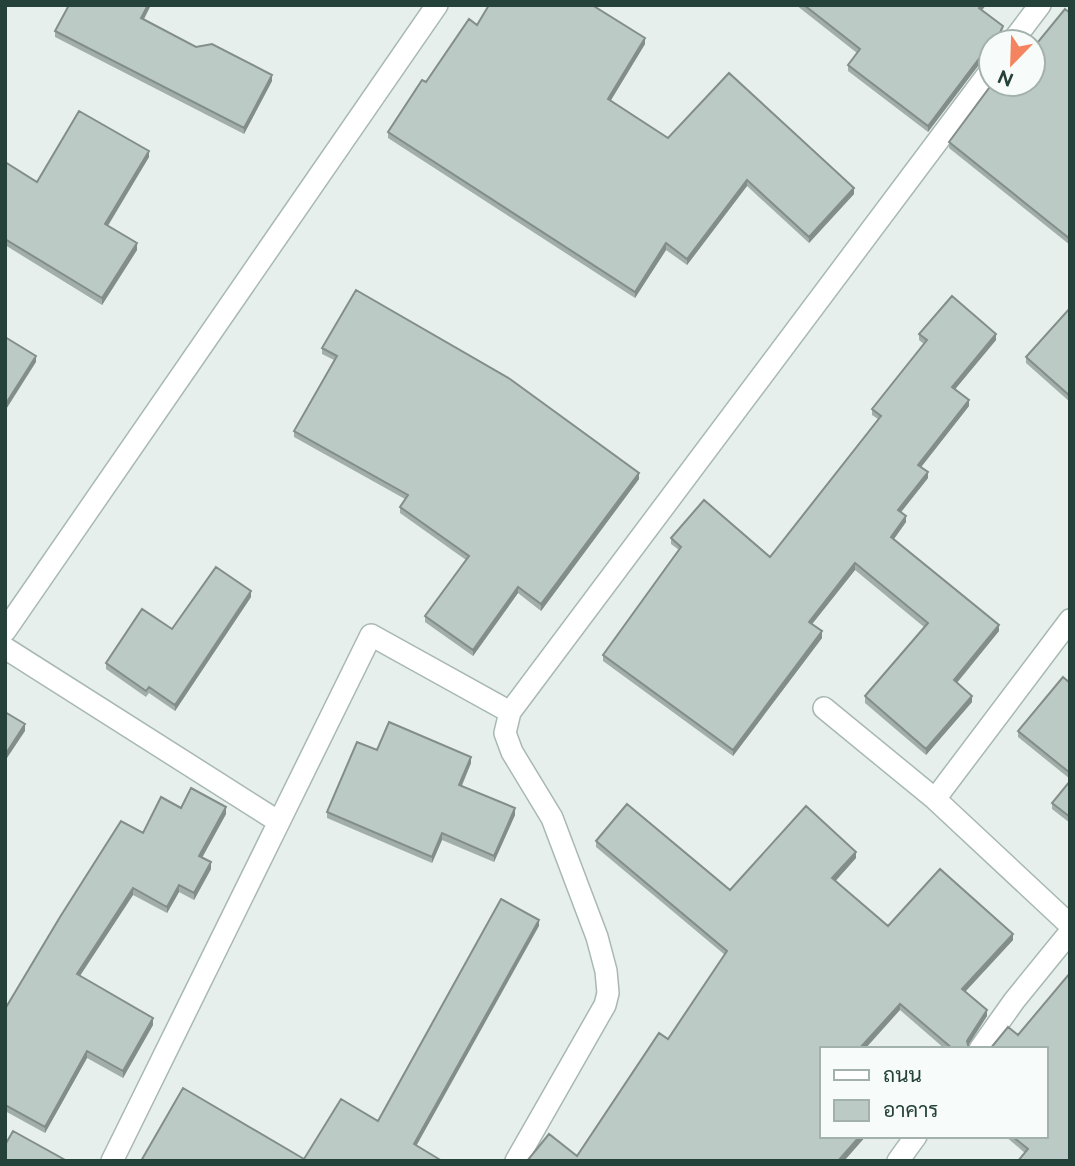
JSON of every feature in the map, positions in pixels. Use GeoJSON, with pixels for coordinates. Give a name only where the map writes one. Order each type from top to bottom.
{"type":"FeatureCollection","features":[{"type":"Feature","properties":{"kind":"street"},"geometry":{"type":"LineString","coordinates":[[5,631],[437,5]]}},
{"type":"Feature","properties":{"kind":"street"},"geometry":{"type":"LineString","coordinates":[[1023,28],[1040,5]]}},
{"type":"Feature","properties":{"kind":"street"},"geometry":{"type":"LineString","coordinates":[[516,1161],[605,1004],[608,993],[606,971],[597,937],[552,818],[512,752],[505,733],[510,712],[977,89]]}},
{"type":"Feature","properties":{"kind":"street"},"geometry":{"type":"LineString","coordinates":[[935,799],[1070,620]]}},
{"type":"Feature","properties":{"kind":"street"},"geometry":{"type":"LineString","coordinates":[[112,1161],[371,635],[510,712]]}},
{"type":"Feature","properties":{"kind":"street"},"geometry":{"type":"LineString","coordinates":[[5,648],[279,822]]}},
{"type":"Feature","properties":{"kind":"street"},"geometry":{"type":"LineString","coordinates":[[824,708],[935,799],[1070,925]]}},
{"type":"Feature","properties":{"kind":"street"},"geometry":{"type":"LineString","coordinates":[[980,1047],[1070,932]]}},
{"type":"Feature","properties":{"kind":"street"},"geometry":{"type":"LineString","coordinates":[[898,1161],[915,1138]]}},
{"type":"Feature","properties":{"kind":"building"},"geometry":{"type":"Polygon","coordinates":[[[69,5],[148,5],[141,18],[196,47],[212,44],[272,75],[244,128],[55,31],[69,5]]]}},
{"type":"Feature","properties":{"kind":"building"},"geometry":{"type":"Polygon","coordinates":[[[489,5],[592,5],[645,38],[608,99],[668,138],[729,73],[854,188],[809,237],[747,180],[687,259],[666,243],[635,292],[388,132],[422,80],[426,82],[469,19],[477,25],[489,5]]]}},
{"type":"Feature","properties":{"kind":"building"},"geometry":{"type":"Polygon","coordinates":[[[804,5],[981,5],[979,8],[1003,26],[977,28],[977,61],[928,126],[848,65],[860,49],[804,5]]]}},
{"type":"Feature","properties":{"kind":"building"},"geometry":{"type":"Polygon","coordinates":[[[1065,9],[1070,13],[1070,239],[949,142],[982,98],[1047,98],[1047,31],[1065,9]]]}},
{"type":"Feature","properties":{"kind":"building"},"geometry":{"type":"Polygon","coordinates":[[[79,111],[149,151],[105,224],[137,243],[102,298],[5,239],[5,162],[37,182],[79,111]]]}},
{"type":"Feature","properties":{"kind":"building"},"geometry":{"type":"Polygon","coordinates":[[[356,290],[510,379],[639,473],[541,604],[518,587],[473,650],[425,616],[469,556],[400,507],[408,495],[294,431],[337,356],[322,348],[356,290]]]}},
{"type":"Feature","properties":{"kind":"building"},"geometry":{"type":"Polygon","coordinates":[[[952,296],[996,334],[952,387],[969,400],[918,465],[928,472],[898,510],[906,516],[891,537],[999,625],[954,680],[972,696],[926,749],[865,696],[928,623],[855,563],[809,622],[822,631],[733,750],[603,655],[681,547],[671,538],[704,500],[770,557],[881,416],[872,409],[927,340],[919,334],[952,296]]]}},
{"type":"Feature","properties":{"kind":"building"},"geometry":{"type":"Polygon","coordinates":[[[1070,308],[1070,396],[1026,357],[1070,308]]]}},
{"type":"Feature","properties":{"kind":"building"},"geometry":{"type":"Polygon","coordinates":[[[5,337],[36,356],[5,405],[5,337]]]}},
{"type":"Feature","properties":{"kind":"building"},"geometry":{"type":"Polygon","coordinates":[[[216,567],[251,591],[175,705],[149,687],[146,691],[106,663],[142,609],[172,629],[216,567]]]}},
{"type":"Feature","properties":{"kind":"building"},"geometry":{"type":"Polygon","coordinates":[[[1063,677],[1070,683],[1070,773],[1018,731],[1063,677]]]}},
{"type":"Feature","properties":{"kind":"building"},"geometry":{"type":"Polygon","coordinates":[[[5,712],[25,724],[5,755],[5,712]]]}},
{"type":"Feature","properties":{"kind":"building"},"geometry":{"type":"Polygon","coordinates":[[[389,722],[471,757],[459,785],[515,808],[494,856],[442,833],[432,857],[327,812],[357,742],[377,750],[389,722]]]}},
{"type":"Feature","properties":{"kind":"building"},"geometry":{"type":"Polygon","coordinates":[[[1070,781],[1070,817],[1052,803],[1070,781]]]}},
{"type":"Feature","properties":{"kind":"building"},"geometry":{"type":"Polygon","coordinates":[[[191,788],[226,807],[199,856],[211,862],[194,893],[179,885],[167,907],[133,888],[77,974],[153,1018],[123,1071],[87,1051],[45,1127],[5,1105],[5,1009],[121,821],[143,833],[161,797],[181,808],[191,788]]]}},
{"type":"Feature","properties":{"kind":"building"},"geometry":{"type":"Polygon","coordinates":[[[627,804],[730,890],[806,806],[856,852],[832,878],[888,926],[940,869],[1013,934],[962,989],[987,1010],[967,1041],[968,1047],[951,1047],[900,1004],[861,1047],[820,1047],[820,1138],[858,1138],[838,1161],[527,1161],[549,1134],[577,1156],[659,1033],[668,1039],[727,951],[596,841],[627,804]]]}},
{"type":"Feature","properties":{"kind":"building"},"geometry":{"type":"Polygon","coordinates":[[[501,899],[539,920],[414,1144],[442,1161],[141,1161],[183,1088],[304,1159],[341,1099],[378,1121],[501,899]]]}},
{"type":"Feature","properties":{"kind":"building"},"geometry":{"type":"Polygon","coordinates":[[[1070,973],[1070,1161],[1018,1161],[1028,1149],[1014,1138],[1047,1138],[1047,1047],[992,1047],[1008,1027],[1018,1035],[1070,973]]]}},
{"type":"Feature","properties":{"kind":"building"},"geometry":{"type":"Polygon","coordinates":[[[13,1131],[67,1161],[5,1161],[5,1145],[13,1131]]]}}]}
